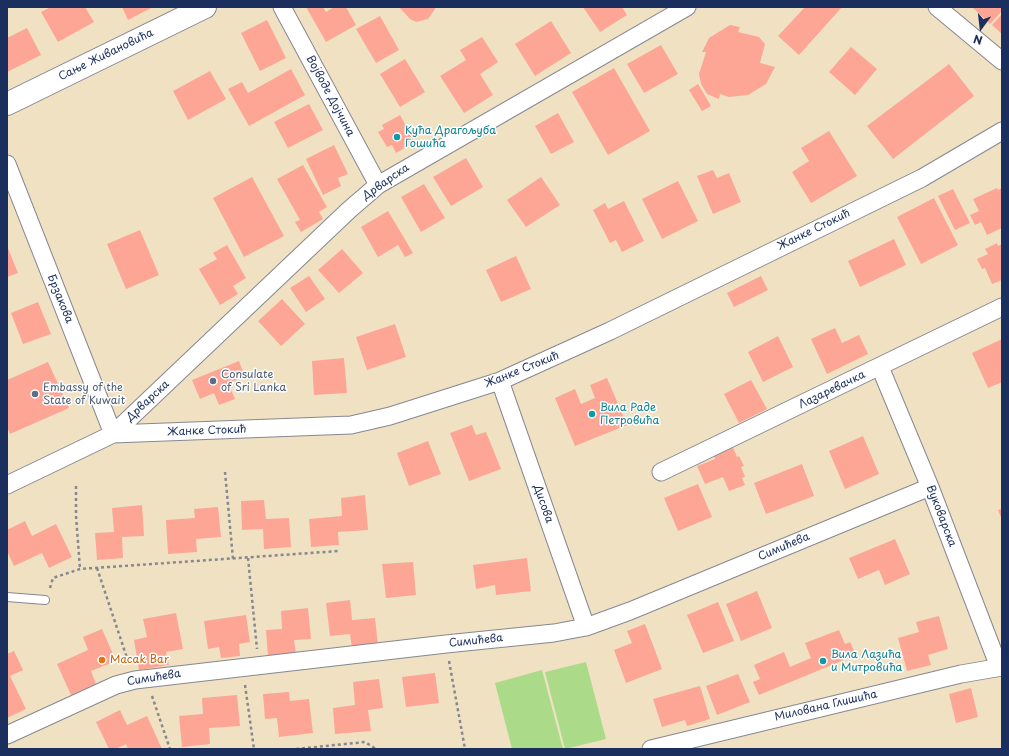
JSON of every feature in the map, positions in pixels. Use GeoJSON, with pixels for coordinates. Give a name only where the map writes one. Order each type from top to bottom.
{"type":"FeatureCollection","features":[{"type":"Feature","properties":{"kind":"street","name":"Сање Живановића"},"geometry":{"type":"LineString","coordinates":[[7,104],[205,7]]}},
{"type":"Feature","properties":{"kind":"street","name":"Војводе Дојчина"},"geometry":{"type":"LineString","coordinates":[[282,7],[378,185]]}},
{"type":"Feature","properties":{"kind":"street","name":"Дрварска"},"geometry":{"type":"LineString","coordinates":[[113,434],[349,210],[378,185],[686,7]]}},
{"type":"Feature","properties":{"kind":"street"},"geometry":{"type":"LineString","coordinates":[[937,7],[1002,61]]}},
{"type":"Feature","properties":{"kind":"street","name":"Жанке Стокић"},"geometry":{"type":"LineString","coordinates":[[7,485],[113,434],[351,425],[390,416],[500,381],[610,332],[922,178],[1002,131]]}},
{"type":"Feature","properties":{"kind":"street","name":"Брзакова"},"geometry":{"type":"LineString","coordinates":[[7,164],[113,434]]}},
{"type":"Feature","properties":{"kind":"street","name":"Лазаревачка"},"geometry":{"type":"LineString","coordinates":[[661,472],[1002,307]]}},
{"type":"Feature","properties":{"kind":"street","name":"Вуковарска"},"geometry":{"type":"LineString","coordinates":[[880,367],[930,487],[1000,667]]}},
{"type":"Feature","properties":{"kind":"street","name":"Дисова"},"geometry":{"type":"LineString","coordinates":[[500,381],[586,627]]}},
{"type":"Feature","properties":{"kind":"street","name":"Симићева"},"geometry":{"type":"LineString","coordinates":[[7,735],[116,685],[135,680],[554,633],[586,627],[637,608],[930,487]]}},
{"type":"Feature","properties":{"kind":"street","name":"Милована Глишића"},"geometry":{"type":"LineString","coordinates":[[651,749],[946,678],[1000,667]]}},
{"type":"Feature","properties":{"kind":"lane"},"geometry":{"type":"LineString","coordinates":[[7,597],[45,600]]}},
{"type":"Feature","properties":{"kind":"path"},"geometry":{"type":"LineString","coordinates":[[225,472],[233,559]]}},
{"type":"Feature","properties":{"kind":"path"},"geometry":{"type":"LineString","coordinates":[[76,486],[76,516],[80,569]]}},
{"type":"Feature","properties":{"kind":"path"},"geometry":{"type":"LineString","coordinates":[[45,600],[53,578],[80,569],[339,551]]}},
{"type":"Feature","properties":{"kind":"path"},"geometry":{"type":"LineString","coordinates":[[248,558],[259,665]]}},
{"type":"Feature","properties":{"kind":"path"},"geometry":{"type":"LineString","coordinates":[[97,568],[135,680]]}},
{"type":"Feature","properties":{"kind":"path"},"geometry":{"type":"LineString","coordinates":[[446,644],[465,749]]}},
{"type":"Feature","properties":{"kind":"path"},"geometry":{"type":"LineString","coordinates":[[248,703],[254,749]]}},
{"type":"Feature","properties":{"kind":"path"},"geometry":{"type":"LineString","coordinates":[[155,706],[170,749]]}},
{"type":"Feature","properties":{"kind":"path"},"geometry":{"type":"LineString","coordinates":[[296,749],[365,742],[376,749]]}},
{"type":"Feature","properties":{"kind":"green space"},"geometry":{"type":"Polygon","coordinates":[[[586,662],[606,739],[565,749],[545,672],[586,662]]]}},
{"type":"Feature","properties":{"kind":"green space"},"geometry":{"type":"Polygon","coordinates":[[[542,670],[563,749],[512,749],[495,683],[542,670]]]}},
{"type":"Feature","properties":{"kind":"building"},"geometry":{"type":"Polygon","coordinates":[[[51,7],[85,7],[94,22],[58,42],[41,12],[51,7]]]}},
{"type":"Feature","properties":{"kind":"building"},"geometry":{"type":"Polygon","coordinates":[[[122,7],[153,7],[128,20],[122,7]]]}},
{"type":"Feature","properties":{"kind":"building"},"geometry":{"type":"Polygon","coordinates":[[[306,7],[323,7],[326,12],[334,7],[346,7],[356,25],[326,42],[306,7]]]}},
{"type":"Feature","properties":{"kind":"building"},"geometry":{"type":"Polygon","coordinates":[[[399,7],[435,7],[435,9],[428,19],[416,22],[410,19],[399,7]]]}},
{"type":"Feature","properties":{"kind":"building"},"geometry":{"type":"Polygon","coordinates":[[[583,7],[622,7],[627,15],[600,32],[583,7]]]}},
{"type":"Feature","properties":{"kind":"building"},"geometry":{"type":"Polygon","coordinates":[[[805,7],[842,7],[799,55],[778,36],[805,7]]]}},
{"type":"Feature","properties":{"kind":"building"},"geometry":{"type":"Polygon","coordinates":[[[972,7],[1002,7],[1002,11],[990,24],[972,7]]]}},
{"type":"Feature","properties":{"kind":"building"},"geometry":{"type":"Polygon","coordinates":[[[1002,14],[1002,34],[992,25],[1002,14]]]}},
{"type":"Feature","properties":{"kind":"building"},"geometry":{"type":"Polygon","coordinates":[[[380,16],[399,50],[376,63],[356,29],[380,16]]]}},
{"type":"Feature","properties":{"kind":"building"},"geometry":{"type":"Polygon","coordinates":[[[267,20],[286,58],[260,71],[241,33],[267,20]]]}},
{"type":"Feature","properties":{"kind":"building"},"geometry":{"type":"Polygon","coordinates":[[[551,21],[571,53],[535,76],[515,44],[551,21]]]}},
{"type":"Feature","properties":{"kind":"building"},"geometry":{"type":"Polygon","coordinates":[[[730,25],[740,27],[738,32],[759,37],[765,44],[760,63],[775,67],[766,84],[748,95],[729,97],[720,94],[719,99],[707,94],[701,84],[699,74],[706,52],[702,52],[709,38],[730,25]]]}},
{"type":"Feature","properties":{"kind":"building"},"geometry":{"type":"Polygon","coordinates":[[[27,28],[41,55],[7,72],[7,38],[27,28]]]}},
{"type":"Feature","properties":{"kind":"building"},"geometry":{"type":"Polygon","coordinates":[[[482,37],[498,62],[480,74],[493,95],[464,113],[440,76],[466,60],[460,50],[482,37]]]}},
{"type":"Feature","properties":{"kind":"building"},"geometry":{"type":"Polygon","coordinates":[[[661,45],[678,74],[644,93],[627,64],[661,45]]]}},
{"type":"Feature","properties":{"kind":"building"},"geometry":{"type":"Polygon","coordinates":[[[851,47],[877,69],[855,95],[829,72],[851,47]]]}},
{"type":"Feature","properties":{"kind":"building"},"geometry":{"type":"Polygon","coordinates":[[[405,59],[425,92],[400,107],[380,74],[405,59]]]}},
{"type":"Feature","properties":{"kind":"building"},"geometry":{"type":"Polygon","coordinates":[[[949,64],[974,96],[893,159],[867,126],[949,64]]]}},
{"type":"Feature","properties":{"kind":"building"},"geometry":{"type":"Polygon","coordinates":[[[614,68],[650,131],[608,155],[572,92],[614,68]]]}},
{"type":"Feature","properties":{"kind":"building"},"geometry":{"type":"Polygon","coordinates":[[[291,69],[305,95],[249,126],[228,89],[242,82],[248,93],[291,69]]]}},
{"type":"Feature","properties":{"kind":"building"},"geometry":{"type":"Polygon","coordinates":[[[210,71],[226,99],[188,120],[173,91],[210,71]]]}},
{"type":"Feature","properties":{"kind":"building"},"geometry":{"type":"Polygon","coordinates":[[[698,84],[711,106],[702,111],[689,90],[698,84]]]}},
{"type":"Feature","properties":{"kind":"building"},"geometry":{"type":"Polygon","coordinates":[[[309,104],[323,130],[288,148],[274,122],[309,104]]]}},
{"type":"Feature","properties":{"kind":"building"},"geometry":{"type":"Polygon","coordinates":[[[558,113],[574,142],[551,154],[535,126],[558,113]]]}},
{"type":"Feature","properties":{"kind":"building","name":"Кућа Драгољуба Гошића"},"geometry":{"type":"Polygon","coordinates":[[[400,115],[415,142],[396,153],[392,145],[387,147],[378,132],[384,129],[382,125],[400,115]]]}},
{"type":"Feature","properties":{"kind":"building"},"geometry":{"type":"Polygon","coordinates":[[[829,131],[857,176],[811,203],[792,172],[809,161],[801,148],[829,131]]]}},
{"type":"Feature","properties":{"kind":"building"},"geometry":{"type":"Polygon","coordinates":[[[334,145],[348,174],[338,178],[341,186],[323,195],[306,159],[334,145]]]}},
{"type":"Feature","properties":{"kind":"building"},"geometry":{"type":"Polygon","coordinates":[[[466,158],[483,187],[451,206],[433,177],[466,158]]]}},
{"type":"Feature","properties":{"kind":"building"},"geometry":{"type":"Polygon","coordinates":[[[303,165],[327,207],[319,212],[323,219],[301,232],[295,222],[300,220],[277,179],[303,165]]]}},
{"type":"Feature","properties":{"kind":"building"},"geometry":{"type":"Polygon","coordinates":[[[713,170],[717,178],[729,173],[741,202],[713,214],[697,176],[713,170]]]}},
{"type":"Feature","properties":{"kind":"building"},"geometry":{"type":"Polygon","coordinates":[[[252,177],[284,236],[244,257],[213,198],[252,177]]]}},
{"type":"Feature","properties":{"kind":"building"},"geometry":{"type":"Polygon","coordinates":[[[541,177],[560,205],[526,227],[507,200],[541,177]]]}},
{"type":"Feature","properties":{"kind":"building"},"geometry":{"type":"Polygon","coordinates":[[[678,181],[698,221],[662,239],[642,199],[678,181]]]}},
{"type":"Feature","properties":{"kind":"building"},"geometry":{"type":"Polygon","coordinates":[[[424,184],[445,218],[421,232],[401,197],[424,184]]]}},
{"type":"Feature","properties":{"kind":"building"},"geometry":{"type":"Polygon","coordinates":[[[997,188],[998,190],[1002,188],[1002,228],[987,235],[981,222],[975,225],[970,215],[979,211],[973,199],[997,188]]]}},
{"type":"Feature","properties":{"kind":"building"},"geometry":{"type":"Polygon","coordinates":[[[953,189],[970,223],[955,230],[938,196],[953,189]]]}},
{"type":"Feature","properties":{"kind":"building"},"geometry":{"type":"Polygon","coordinates":[[[934,198],[958,245],[921,264],[897,217],[934,198]]]}},
{"type":"Feature","properties":{"kind":"building"},"geometry":{"type":"Polygon","coordinates":[[[624,201],[644,241],[622,252],[616,240],[610,243],[593,210],[605,203],[608,209],[624,201]]]}},
{"type":"Feature","properties":{"kind":"building"},"geometry":{"type":"Polygon","coordinates":[[[388,211],[413,253],[405,257],[398,245],[378,257],[361,227],[388,211]]]}},
{"type":"Feature","properties":{"kind":"building"},"geometry":{"type":"Polygon","coordinates":[[[140,230],[159,275],[126,289],[107,244],[140,230]]]}},
{"type":"Feature","properties":{"kind":"building"},"geometry":{"type":"Polygon","coordinates":[[[894,239],[906,265],[860,287],[848,261],[894,239]]]}},
{"type":"Feature","properties":{"kind":"building"},"geometry":{"type":"Polygon","coordinates":[[[997,243],[998,246],[1002,244],[1002,280],[992,284],[985,268],[982,269],[977,259],[988,254],[985,249],[997,243]]]}},
{"type":"Feature","properties":{"kind":"building"},"geometry":{"type":"Polygon","coordinates":[[[227,245],[246,278],[233,286],[238,294],[220,305],[199,269],[217,259],[213,253],[227,245]]]}},
{"type":"Feature","properties":{"kind":"building"},"geometry":{"type":"Polygon","coordinates":[[[7,246],[18,273],[7,277],[7,246]]]}},
{"type":"Feature","properties":{"kind":"building"},"geometry":{"type":"Polygon","coordinates":[[[342,249],[363,273],[339,293],[318,270],[342,249]]]}},
{"type":"Feature","properties":{"kind":"building"},"geometry":{"type":"Polygon","coordinates":[[[516,256],[531,289],[501,302],[486,270],[516,256]]]}},
{"type":"Feature","properties":{"kind":"building"},"geometry":{"type":"Polygon","coordinates":[[[309,276],[325,299],[306,312],[290,288],[309,276]]]}},
{"type":"Feature","properties":{"kind":"building"},"geometry":{"type":"Polygon","coordinates":[[[761,276],[768,290],[734,307],[727,293],[761,276]]]}},
{"type":"Feature","properties":{"kind":"building"},"geometry":{"type":"Polygon","coordinates":[[[282,299],[305,324],[281,346],[258,321],[282,299]]]}},
{"type":"Feature","properties":{"kind":"building"},"geometry":{"type":"Polygon","coordinates":[[[38,302],[51,334],[23,344],[11,313],[38,302]]]}},
{"type":"Feature","properties":{"kind":"building"},"geometry":{"type":"Polygon","coordinates":[[[395,324],[406,357],[367,370],[356,337],[395,324]]]}},
{"type":"Feature","properties":{"kind":"building"},"geometry":{"type":"Polygon","coordinates":[[[835,328],[842,343],[859,335],[868,354],[827,374],[811,339],[835,328]]]}},
{"type":"Feature","properties":{"kind":"building"},"geometry":{"type":"Polygon","coordinates":[[[778,336],[793,367],[763,382],[748,352],[778,336]]]}},
{"type":"Feature","properties":{"kind":"building"},"geometry":{"type":"Polygon","coordinates":[[[1002,339],[1002,382],[988,388],[972,353],[1002,339]]]}},
{"type":"Feature","properties":{"kind":"building"},"geometry":{"type":"Polygon","coordinates":[[[344,358],[347,393],[314,395],[312,361],[344,358]]]}},
{"type":"Feature","properties":{"kind":"building","name":"Consulate of Sri Lanka"},"geometry":{"type":"Polygon","coordinates":[[[239,361],[245,377],[228,383],[235,399],[219,405],[214,393],[200,399],[192,380],[239,361]]]}},
{"type":"Feature","properties":{"kind":"building","name":"Embassy of the State of Kuwait"},"geometry":{"type":"Polygon","coordinates":[[[48,362],[69,408],[10,434],[7,427],[7,380],[48,362]]]}},
{"type":"Feature","properties":{"kind":"building","name":"Вила Раде Петровића"},"geometry":{"type":"Polygon","coordinates":[[[607,378],[627,425],[575,446],[555,398],[575,389],[581,404],[595,398],[590,385],[607,378]]]}},
{"type":"Feature","properties":{"kind":"building"},"geometry":{"type":"Polygon","coordinates":[[[751,380],[767,409],[739,423],[724,394],[751,380]]]}},
{"type":"Feature","properties":{"kind":"building"},"geometry":{"type":"Polygon","coordinates":[[[472,425],[476,435],[486,432],[501,469],[469,481],[450,433],[472,425]]]}},
{"type":"Feature","properties":{"kind":"building"},"geometry":{"type":"Polygon","coordinates":[[[863,436],[879,474],[845,489],[829,451],[863,436]]]}},
{"type":"Feature","properties":{"kind":"building"},"geometry":{"type":"Polygon","coordinates":[[[428,441],[441,474],[409,486],[397,453],[428,441]]]}},
{"type":"Feature","properties":{"kind":"building"},"geometry":{"type":"Polygon","coordinates":[[[732,445],[737,457],[739,456],[744,466],[741,467],[745,477],[742,478],[745,485],[729,491],[723,477],[705,484],[697,466],[715,459],[713,453],[732,445]]]}},
{"type":"Feature","properties":{"kind":"building"},"geometry":{"type":"Polygon","coordinates":[[[802,464],[814,496],[766,514],[754,483],[802,464]]]}},
{"type":"Feature","properties":{"kind":"building"},"geometry":{"type":"Polygon","coordinates":[[[698,484],[712,517],[678,531],[664,498],[698,484]]]}},
{"type":"Feature","properties":{"kind":"building"},"geometry":{"type":"Polygon","coordinates":[[[365,495],[368,530],[338,532],[339,545],[311,547],[309,519],[342,516],[341,498],[365,495]]]}},
{"type":"Feature","properties":{"kind":"building"},"geometry":{"type":"Polygon","coordinates":[[[264,500],[266,519],[289,518],[291,547],[264,549],[263,529],[242,530],[241,501],[264,500]]]}},
{"type":"Feature","properties":{"kind":"building"},"geometry":{"type":"Polygon","coordinates":[[[142,505],[144,536],[122,537],[123,558],[97,560],[95,533],[114,532],[112,508],[142,505]]]}},
{"type":"Feature","properties":{"kind":"building"},"geometry":{"type":"Polygon","coordinates":[[[218,507],[221,537],[196,539],[197,552],[168,554],[166,520],[195,518],[194,509],[218,507]]]}},
{"type":"Feature","properties":{"kind":"building"},"geometry":{"type":"Polygon","coordinates":[[[1002,509],[1002,520],[998,510],[1002,509]]]}},
{"type":"Feature","properties":{"kind":"building"},"geometry":{"type":"Polygon","coordinates":[[[25,521],[32,536],[56,524],[72,557],[49,568],[42,553],[14,566],[7,551],[7,530],[25,521]]]}},
{"type":"Feature","properties":{"kind":"building"},"geometry":{"type":"Polygon","coordinates":[[[895,539],[910,574],[885,585],[879,570],[858,579],[849,558],[895,539]]]}},
{"type":"Feature","properties":{"kind":"building"},"geometry":{"type":"Polygon","coordinates":[[[527,558],[531,591],[496,595],[495,585],[476,589],[473,565],[527,558]]]}},
{"type":"Feature","properties":{"kind":"building"},"geometry":{"type":"Polygon","coordinates":[[[413,562],[416,595],[386,598],[382,564],[413,562]]]}},
{"type":"Feature","properties":{"kind":"building"},"geometry":{"type":"Polygon","coordinates":[[[757,591],[772,628],[741,641],[726,604],[757,591]]]}},
{"type":"Feature","properties":{"kind":"building"},"geometry":{"type":"Polygon","coordinates":[[[350,600],[352,620],[375,618],[378,645],[352,648],[350,634],[330,636],[326,603],[350,600]]]}},
{"type":"Feature","properties":{"kind":"building"},"geometry":{"type":"Polygon","coordinates":[[[718,602],[734,641],[703,653],[687,615],[718,602]]]}},
{"type":"Feature","properties":{"kind":"building"},"geometry":{"type":"Polygon","coordinates":[[[308,608],[311,639],[294,640],[296,654],[268,656],[266,630],[282,629],[281,611],[308,608]]]}},
{"type":"Feature","properties":{"kind":"building"},"geometry":{"type":"Polygon","coordinates":[[[176,613],[183,649],[166,652],[169,665],[139,670],[134,640],[147,637],[143,619],[176,613]]]}},
{"type":"Feature","properties":{"kind":"building"},"geometry":{"type":"Polygon","coordinates":[[[246,615],[250,642],[239,644],[240,656],[221,658],[219,647],[208,649],[204,621],[246,615]]]}},
{"type":"Feature","properties":{"kind":"building"},"geometry":{"type":"Polygon","coordinates":[[[939,616],[948,649],[928,655],[931,665],[907,671],[898,638],[919,632],[916,622],[939,616]]]}},
{"type":"Feature","properties":{"kind":"building"},"geometry":{"type":"Polygon","coordinates":[[[645,624],[662,669],[626,683],[614,650],[632,643],[627,631],[645,624]]]}},
{"type":"Feature","properties":{"kind":"building"},"geometry":{"type":"Polygon","coordinates":[[[102,629],[116,661],[91,671],[96,684],[71,695],[57,664],[88,650],[83,637],[102,629]]]}},
{"type":"Feature","properties":{"kind":"building","name":"Вила Лазића и Митровића"},"geometry":{"type":"Polygon","coordinates":[[[839,630],[845,644],[850,642],[856,655],[759,695],[753,682],[760,679],[754,665],[784,652],[790,667],[811,658],[805,643],[839,630]]]}},
{"type":"Feature","properties":{"kind":"building"},"geometry":{"type":"Polygon","coordinates":[[[14,651],[23,670],[10,676],[26,709],[7,718],[7,654],[14,651]]]}},
{"type":"Feature","properties":{"kind":"building"},"geometry":{"type":"Polygon","coordinates":[[[435,673],[439,703],[406,707],[402,677],[435,673]]]}},
{"type":"Feature","properties":{"kind":"building"},"geometry":{"type":"Polygon","coordinates":[[[738,674],[750,702],[717,715],[706,686],[738,674]]]}},
{"type":"Feature","properties":{"kind":"building"},"geometry":{"type":"Polygon","coordinates":[[[379,679],[383,708],[368,710],[371,731],[335,734],[333,708],[355,705],[353,682],[379,679]]]}},
{"type":"Feature","properties":{"kind":"building"},"geometry":{"type":"Polygon","coordinates":[[[700,686],[710,719],[687,726],[685,720],[662,727],[653,699],[700,686]]]}},
{"type":"Feature","properties":{"kind":"building"},"geometry":{"type":"Polygon","coordinates":[[[971,688],[978,717],[956,723],[949,694],[971,688]]]}},
{"type":"Feature","properties":{"kind":"building"},"geometry":{"type":"Polygon","coordinates":[[[289,692],[290,701],[309,699],[313,733],[279,737],[277,718],[265,719],[263,694],[289,692]]]}},
{"type":"Feature","properties":{"kind":"building"},"geometry":{"type":"Polygon","coordinates":[[[237,695],[240,726],[209,728],[210,744],[182,747],[179,716],[203,714],[202,698],[237,695]]]}},
{"type":"Feature","properties":{"kind":"building"},"geometry":{"type":"Polygon","coordinates":[[[120,710],[127,725],[147,716],[162,749],[128,749],[126,744],[116,749],[109,749],[96,722],[120,710]]]}},
{"type":"Feature","properties":{"kind":"place","name":"Кућа Драгољуба Гошића"},"geometry":{"type":"Point","coordinates":[397,137]}},
{"type":"Feature","properties":{"kind":"place","name":"Consulate of Sri Lanka"},"geometry":{"type":"Point","coordinates":[213,381]}},
{"type":"Feature","properties":{"kind":"place","name":"Embassy of the State of Kuwait"},"geometry":{"type":"Point","coordinates":[35,394]}},
{"type":"Feature","properties":{"kind":"place","name":"Вила Раде Петровића"},"geometry":{"type":"Point","coordinates":[592,414]}},
{"type":"Feature","properties":{"kind":"place","name":"Macak Bar"},"geometry":{"type":"Point","coordinates":[102,660]}},
{"type":"Feature","properties":{"kind":"place","name":"Вила Лазића и Митровића"},"geometry":{"type":"Point","coordinates":[823,661]}}]}
